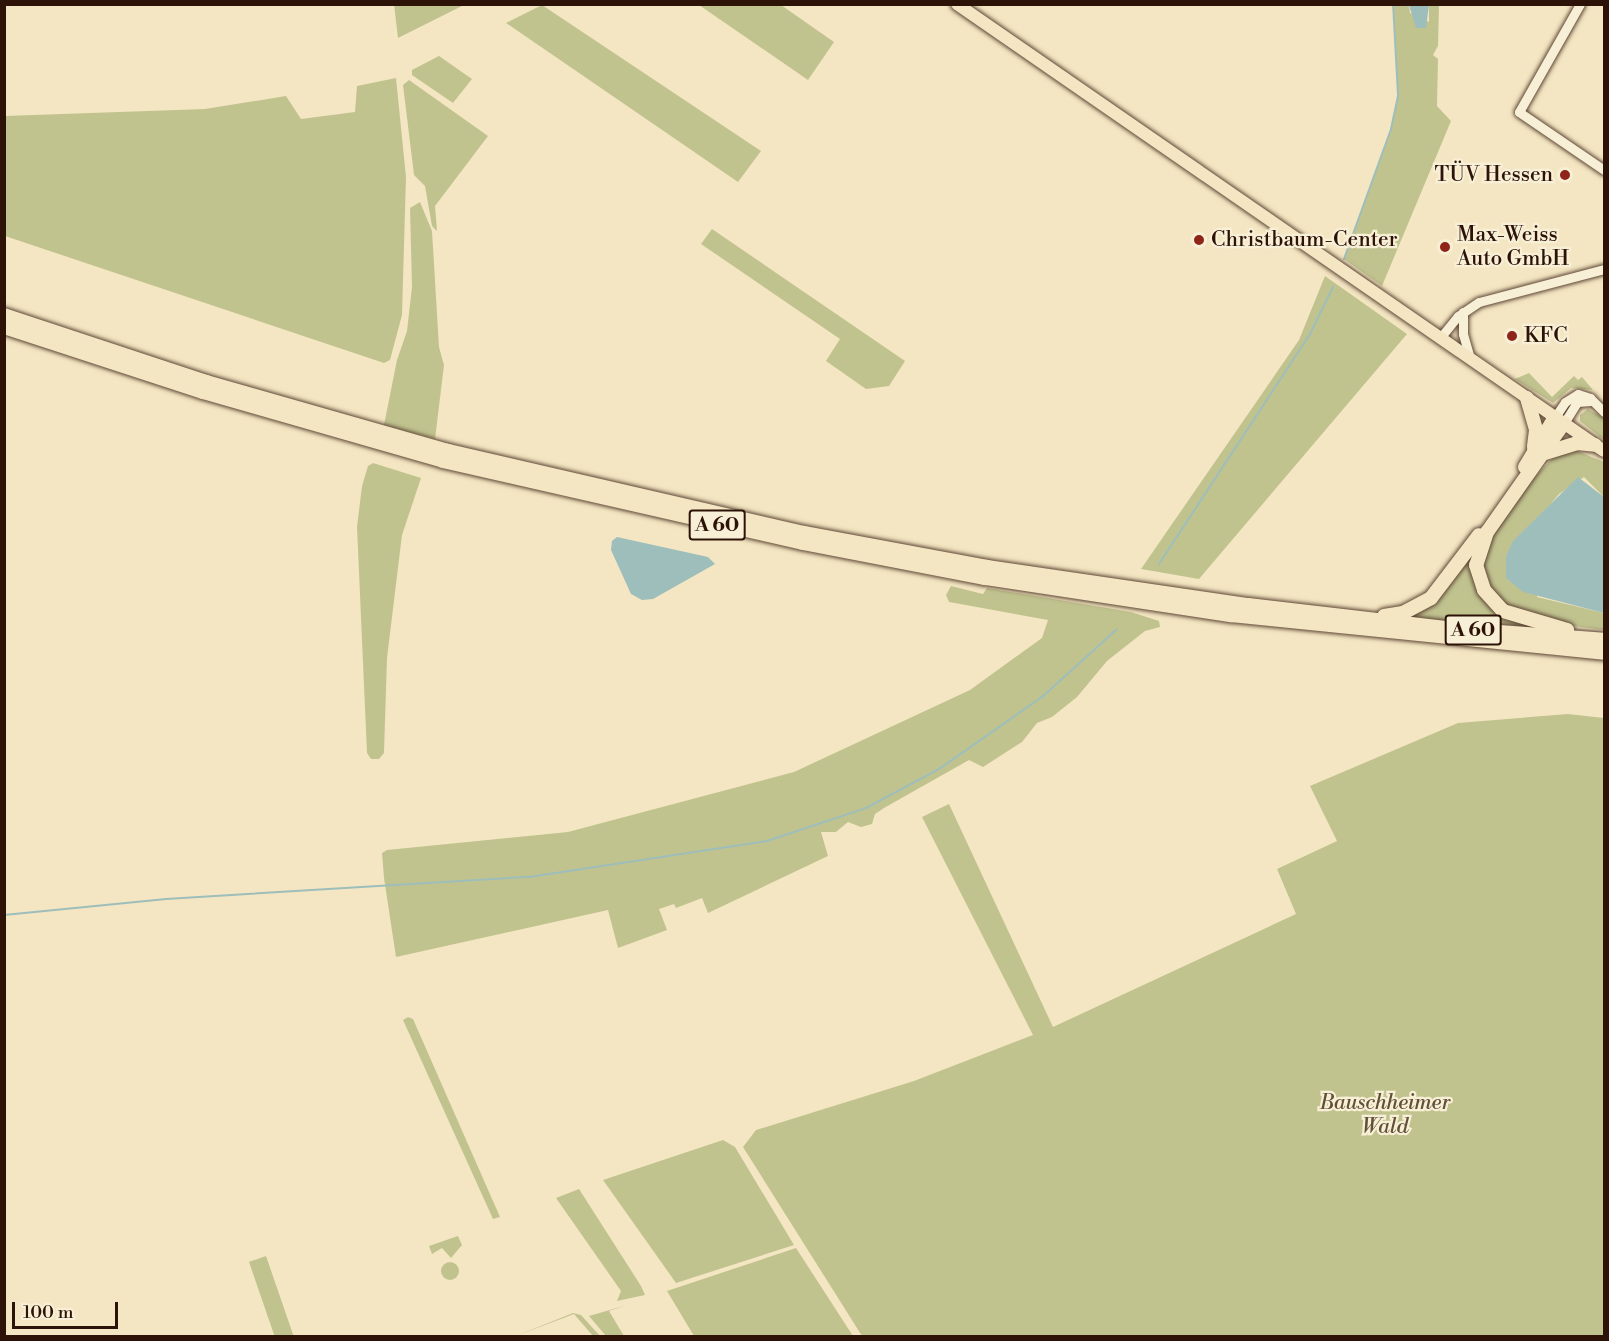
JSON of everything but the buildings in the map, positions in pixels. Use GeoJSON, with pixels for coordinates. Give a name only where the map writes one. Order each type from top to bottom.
{"type":"FeatureCollection","features":[{"type":"Feature","properties":{"kind":"highway","name":"A 60"},"geometry":{"type":"LineString","coordinates":[[4,315],[206,382],[448,451],[687,508],[987,567],[1346,617],[1603,644]]}},
{"type":"Feature","properties":{"kind":"highway","name":"A 60"},"geometry":{"type":"LineString","coordinates":[[4,327],[203,392],[443,461],[803,543],[985,578],[1232,615],[1603,644]]}},
{"type":"Feature","properties":{"kind":"highway"},"geometry":{"type":"LineString","coordinates":[[1527,398],[1536,430],[1539,454]]}},
{"type":"Feature","properties":{"kind":"highway"},"geometry":{"type":"LineString","coordinates":[[1559,420],[1481,542],[1476,565],[1478,578],[1492,602],[1503,611],[1603,644]]}},
{"type":"Feature","properties":{"kind":"highway"},"geometry":{"type":"LineString","coordinates":[[1346,617],[1403,613],[1431,598],[1539,454],[1577,443],[1600,448]]}},
{"type":"Feature","properties":{"kind":"main road"},"geometry":{"type":"LineString","coordinates":[[957,4],[1600,448]]}},
{"type":"Feature","properties":{"kind":"street"},"geometry":{"type":"LineString","coordinates":[[1580,4],[1519,112],[1605,170]]}},
{"type":"Feature","properties":{"kind":"street"},"geometry":{"type":"LineString","coordinates":[[1440,338],[1463,312],[1489,298],[1605,269]]}},
{"type":"Feature","properties":{"kind":"street"},"geometry":{"type":"LineString","coordinates":[[1463,312],[1463,334],[1470,359]]}},
{"type":"Feature","properties":{"kind":"street"},"geometry":{"type":"LineString","coordinates":[[1559,420],[1574,395],[1588,396],[1605,412]]}},
{"type":"Feature","properties":{"kind":"green space"},"geometry":{"type":"Polygon","coordinates":[[[394,4],[464,4],[464,5],[398,38],[394,4]]]}},
{"type":"Feature","properties":{"kind":"green space"},"geometry":{"type":"Polygon","coordinates":[[[542,5],[761,151],[738,182],[506,23],[542,5]]]}},
{"type":"Feature","properties":{"kind":"green space"},"geometry":{"type":"Polygon","coordinates":[[[699,5],[781,5],[834,42],[808,80],[699,5]]]}},
{"type":"Feature","properties":{"kind":"green space"},"geometry":{"type":"Polygon","coordinates":[[[1393,5],[1409,5],[1410,13],[1429,22],[1429,5],[1439,5],[1438,46],[1433,55],[1438,59],[1437,106],[1451,121],[1382,286],[1344,259],[1391,129],[1398,95],[1393,5]]]}},
{"type":"Feature","properties":{"kind":"green space"},"geometry":{"type":"Polygon","coordinates":[[[439,56],[472,79],[453,103],[412,75],[412,70],[439,56]]]}},
{"type":"Feature","properties":{"kind":"green space"},"geometry":{"type":"Polygon","coordinates":[[[396,78],[406,177],[402,315],[390,360],[384,363],[5,236],[5,116],[205,109],[286,96],[301,119],[355,112],[357,86],[396,78]]]}},
{"type":"Feature","properties":{"kind":"green space"},"geometry":{"type":"Polygon","coordinates":[[[409,80],[488,136],[435,206],[437,231],[432,226],[425,186],[414,175],[403,85],[409,80]]]}},
{"type":"Feature","properties":{"kind":"green space"},"geometry":{"type":"Polygon","coordinates":[[[420,202],[432,231],[439,347],[444,365],[435,439],[384,425],[397,360],[407,331],[412,287],[410,208],[420,202]]]}},
{"type":"Feature","properties":{"kind":"green space"},"geometry":{"type":"Polygon","coordinates":[[[712,229],[905,361],[889,386],[866,389],[826,361],[840,339],[701,244],[712,229]]]}},
{"type":"Feature","properties":{"kind":"green space"},"geometry":{"type":"Polygon","coordinates":[[[1325,276],[1407,334],[1199,579],[1141,569],[1299,340],[1325,276]]]}},
{"type":"Feature","properties":{"kind":"green space"},"geometry":{"type":"Polygon","coordinates":[[[1529,373],[1552,397],[1574,376],[1578,380],[1582,377],[1593,390],[1571,388],[1553,403],[1515,379],[1529,373]]]}},
{"type":"Feature","properties":{"kind":"green space"},"geometry":{"type":"Polygon","coordinates":[[[1588,409],[1604,418],[1604,440],[1580,421],[1580,415],[1588,409]]]}},
{"type":"Feature","properties":{"kind":"green space"},"geometry":{"type":"Polygon","coordinates":[[[1572,449],[1604,462],[1604,497],[1584,477],[1559,494],[1537,520],[1537,597],[1604,613],[1604,630],[1543,622],[1514,611],[1489,590],[1484,572],[1484,554],[1490,537],[1527,485],[1552,459],[1572,449]]]}},
{"type":"Feature","properties":{"kind":"green space"},"geometry":{"type":"Polygon","coordinates":[[[373,463],[421,478],[402,535],[387,658],[384,753],[379,759],[371,759],[367,753],[357,527],[362,486],[368,466],[373,463]]]}},
{"type":"Feature","properties":{"kind":"green space"},"geometry":{"type":"Polygon","coordinates":[[[1478,540],[1473,558],[1508,619],[1535,630],[1391,618],[1409,614],[1478,540]]]}},
{"type":"Feature","properties":{"kind":"green space"},"geometry":{"type":"Polygon","coordinates":[[[951,586],[983,594],[987,588],[1131,612],[1159,621],[1160,627],[1145,631],[1107,661],[1077,697],[1052,717],[1037,723],[1022,742],[983,767],[969,760],[884,808],[875,814],[872,824],[861,827],[848,822],[836,832],[821,832],[828,856],[708,913],[702,898],[676,908],[674,904],[659,909],[667,930],[618,948],[608,910],[396,957],[384,878],[382,853],[387,850],[568,832],[794,772],[970,690],[1042,638],[1048,620],[949,602],[946,595],[951,586]]]}},
{"type":"Feature","properties":{"kind":"green space","name":"Bauschheimer Wald"},"geometry":{"type":"Polygon","coordinates":[[[1568,714],[1604,718],[1604,1336],[862,1336],[743,1147],[756,1130],[914,1081],[1033,1035],[922,817],[949,804],[1053,1027],[1296,914],[1277,869],[1337,841],[1310,786],[1458,723],[1568,714]]]}},
{"type":"Feature","properties":{"kind":"green space"},"geometry":{"type":"Polygon","coordinates":[[[408,1017],[413,1019],[500,1217],[493,1219],[403,1020],[408,1017]]]}},
{"type":"Feature","properties":{"kind":"green space"},"geometry":{"type":"Polygon","coordinates":[[[723,1140],[735,1147],[794,1245],[676,1283],[603,1180],[723,1140]]]}},
{"type":"Feature","properties":{"kind":"green space"},"geometry":{"type":"Polygon","coordinates":[[[579,1189],[645,1295],[617,1301],[621,1291],[556,1198],[579,1189]]]}},
{"type":"Feature","properties":{"kind":"green space"},"geometry":{"type":"Polygon","coordinates":[[[458,1236],[462,1245],[451,1258],[442,1248],[432,1254],[429,1246],[458,1236]]]}},
{"type":"Feature","properties":{"kind":"green space"},"geometry":{"type":"Polygon","coordinates":[[[796,1248],[853,1336],[694,1336],[667,1291],[796,1248]]]}},
{"type":"Feature","properties":{"kind":"green space"},"geometry":{"type":"Polygon","coordinates":[[[266,1256],[294,1336],[275,1336],[249,1262],[266,1256]]]}},
{"type":"Feature","properties":{"kind":"green space"},"geometry":{"type":"Polygon","coordinates":[[[450,1262],[456,1265],[459,1271],[456,1277],[450,1280],[444,1277],[441,1271],[444,1265],[450,1262]]]}},
{"type":"Feature","properties":{"kind":"green space"},"geometry":{"type":"Polygon","coordinates":[[[627,1305],[609,1311],[624,1336],[606,1336],[589,1316],[627,1305]]]}},
{"type":"Feature","properties":{"kind":"green space"},"geometry":{"type":"Polygon","coordinates":[[[573,1313],[581,1315],[600,1336],[593,1336],[574,1314],[516,1336],[573,1313]]]}},
{"type":"Feature","properties":{"kind":"water"},"geometry":{"type":"Polygon","coordinates":[[[1409,5],[1429,5],[1426,28],[1416,28],[1409,5]]]}},
{"type":"Feature","properties":{"kind":"water"},"geometry":{"type":"Polygon","coordinates":[[[1578,477],[1604,497],[1604,613],[1523,592],[1506,578],[1506,556],[1513,541],[1578,477]]]}},
{"type":"Feature","properties":{"kind":"water"},"geometry":{"type":"Polygon","coordinates":[[[617,537],[708,557],[715,564],[653,599],[642,600],[631,594],[611,550],[612,541],[617,537]]]}},
{"type":"Feature","properties":{"kind":"waterway"},"geometry":{"type":"LineString","coordinates":[[1344,259],[1391,129],[1398,95],[1393,4]]}},
{"type":"Feature","properties":{"kind":"waterway"},"geometry":{"type":"LineString","coordinates":[[1159,564],[1309,336],[1333,287]]}},
{"type":"Feature","properties":{"kind":"waterway"},"geometry":{"type":"LineString","coordinates":[[4,915],[166,899],[529,877],[767,841],[866,808],[939,769],[1042,697],[1117,629]]}},
{"type":"Feature","properties":{"kind":"place","name":"TÜV Hessen"},"geometry":{"type":"Point","coordinates":[1565,175]}},
{"type":"Feature","properties":{"kind":"place","name":"Christbaum-Center"},"geometry":{"type":"Point","coordinates":[1199,240]}},
{"type":"Feature","properties":{"kind":"place","name":"Max-Weiss Auto GmbH"},"geometry":{"type":"Point","coordinates":[1445,247]}},
{"type":"Feature","properties":{"kind":"place","name":"KFC"},"geometry":{"type":"Point","coordinates":[1512,336]}}]}
